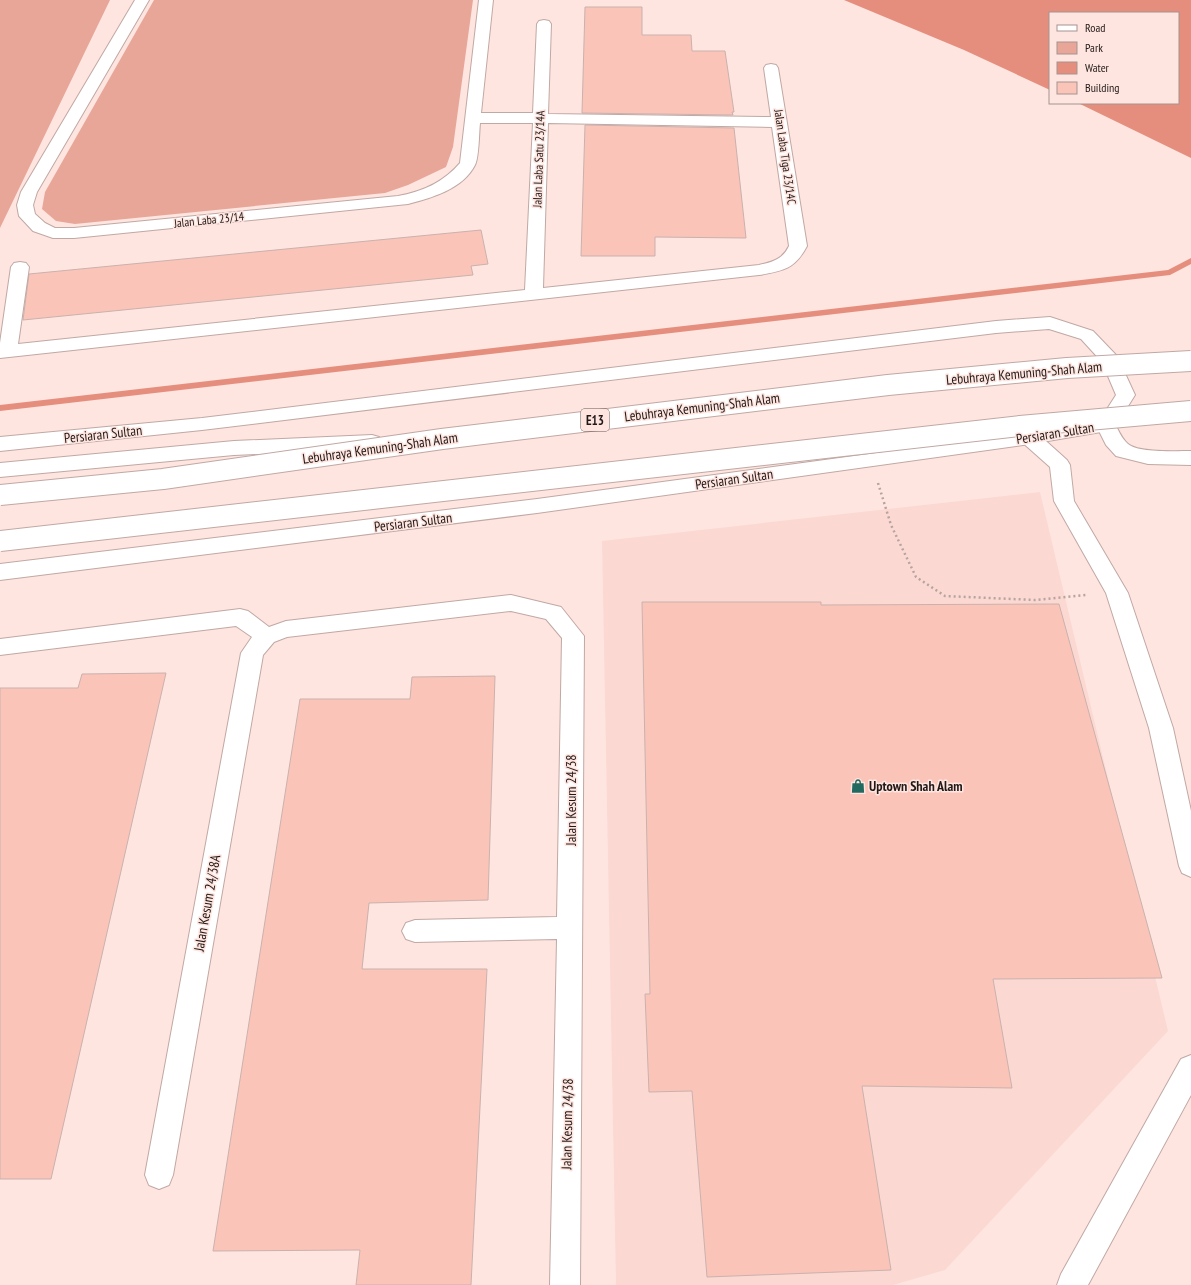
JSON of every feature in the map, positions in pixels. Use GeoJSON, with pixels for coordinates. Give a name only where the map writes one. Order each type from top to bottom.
{"type":"FeatureCollection","features":[{"type":"Feature","properties":{"kind":"main road","name":"Jalan Laba 23/14"},"geometry":{"type":"LineString","coordinates":[[142,0],[29,192],[24,205],[27,216],[39,227],[53,233],[74,233],[398,201],[419,198],[432,192],[462,172],[468,164],[486,0]]}},
{"type":"Feature","properties":{"kind":"main road","name":"Jalan Laba Satu 23/14A"},"geometry":{"type":"LineString","coordinates":[[534,294],[544,24]]}},
{"type":"Feature","properties":{"kind":"main road","name":"Jalan Laba Tiga 23/14C"},"geometry":{"type":"LineString","coordinates":[[534,294],[780,266],[792,257],[798,246],[771,68]]}},
{"type":"Feature","properties":{"kind":"main road"},"geometry":{"type":"LineString","coordinates":[[473,118],[779,122]]}},
{"type":"Feature","properties":{"kind":"main road"},"geometry":{"type":"LineString","coordinates":[[20,267],[4,352],[534,294]]}},
{"type":"Feature","properties":{"kind":"main road","name":"Persiaran Sultan"},"geometry":{"type":"LineString","coordinates":[[0,444],[202,424],[996,327],[1050,323],[1087,335],[1110,360],[1126,395],[1106,425],[1030,438],[537,506],[0,572]]}},
{"type":"Feature","properties":{"kind":"main road","name":"Lebuhraya Kemuning-Shah Alam"},"geometry":{"type":"LineString","coordinates":[[0,495],[163,478],[442,439],[888,385],[1067,368],[1191,361]]}},
{"type":"Feature","properties":{"kind":"main road"},"geometry":{"type":"LineString","coordinates":[[0,541],[1020,426],[1191,411]]}},
{"type":"Feature","properties":{"kind":"main road"},"geometry":{"type":"LineString","coordinates":[[1106,425],[1113,440],[1123,451],[1148,457],[1191,458]]}},
{"type":"Feature","properties":{"kind":"main road"},"geometry":{"type":"LineString","coordinates":[[1030,438],[1060,465],[1064,501],[1117,593],[1160,728],[1191,866]]}},
{"type":"Feature","properties":{"kind":"main road"},"geometry":{"type":"LineString","coordinates":[[0,470],[234,448],[442,439]]}},
{"type":"Feature","properties":{"kind":"main road","name":"Jalan Kesum 24/38"},"geometry":{"type":"LineString","coordinates":[[266,636],[286,629],[511,603],[553,613],[573,636],[564,1285]]}},
{"type":"Feature","properties":{"kind":"main road"},"geometry":{"type":"LineString","coordinates":[[0,647],[240,617],[266,636]]}},
{"type":"Feature","properties":{"kind":"main road","name":"Jalan Kesum 24/38A"},"geometry":{"type":"LineString","coordinates":[[159,1175],[252,653],[266,636]]}},
{"type":"Feature","properties":{"kind":"main road"},"geometry":{"type":"LineString","coordinates":[[415,931],[570,928]]}},
{"type":"Feature","properties":{"kind":"main road"},"geometry":{"type":"LineString","coordinates":[[1072,1285],[1191,1068]]}},
{"type":"Feature","properties":{"kind":"path"},"geometry":{"type":"LineString","coordinates":[[871,460],[891,525],[916,578],[945,596],[1035,600],[1117,593]]}},
{"type":"Feature","properties":{"kind":"shaded area","name":"Uptown Shah Alam"},"geometry":{"type":"Polygon","coordinates":[[[1040,492],[1168,1031],[945,1270],[893,1285],[616,1285],[602,541],[1040,492]]]}},
{"type":"Feature","properties":{"kind":"green space"},"geometry":{"type":"Polygon","coordinates":[[[0,0],[110,0],[0,228],[0,0]]]}},
{"type":"Feature","properties":{"kind":"green space"},"geometry":{"type":"Polygon","coordinates":[[[154,0],[473,0],[453,147],[446,167],[408,185],[385,193],[75,224],[56,221],[42,209],[45,192],[154,0]]]}},
{"type":"Feature","properties":{"kind":"water"},"geometry":{"type":"Polygon","coordinates":[[[844,0],[1191,0],[1191,158],[1080,104],[1179,104],[1179,12],[1049,12],[1049,90],[964,50],[844,0]]]}},
{"type":"Feature","properties":{"kind":"building"},"geometry":{"type":"Polygon","coordinates":[[[585,7],[642,7],[642,35],[691,35],[692,51],[725,51],[734,112],[732,112],[733,115],[582,113],[585,7]]]}},
{"type":"Feature","properties":{"kind":"building"},"geometry":{"type":"Polygon","coordinates":[[[585,125],[734,128],[746,238],[655,237],[655,256],[581,256],[585,125]]]}},
{"type":"Feature","properties":{"kind":"building"},"geometry":{"type":"Polygon","coordinates":[[[481,230],[488,264],[471,266],[473,275],[23,320],[29,274],[481,230]]]}},
{"type":"Feature","properties":{"kind":"building","name":"Uptown Shah Alam"},"geometry":{"type":"Polygon","coordinates":[[[642,602],[821,602],[821,605],[1059,604],[1162,978],[993,979],[1012,1088],[862,1086],[891,1270],[707,1277],[692,1091],[649,1092],[645,994],[650,994],[642,602]]]}},
{"type":"Feature","properties":{"kind":"building"},"geometry":{"type":"Polygon","coordinates":[[[166,673],[51,1179],[0,1179],[0,688],[78,688],[82,674],[166,673]]]}},
{"type":"Feature","properties":{"kind":"building"},"geometry":{"type":"Polygon","coordinates":[[[495,676],[488,900],[369,903],[362,969],[487,969],[471,1285],[356,1285],[360,1250],[213,1251],[300,699],[410,699],[412,677],[495,676]]]}},
{"type":"Feature","properties":{"kind":"waterway"},"geometry":{"type":"LineString","coordinates":[[0,408],[1170,272],[1191,261]]}},
{"type":"Feature","properties":{"kind":"place","name":"Uptown Shah Alam"},"geometry":{"type":"Point","coordinates":[858,786]}}]}
